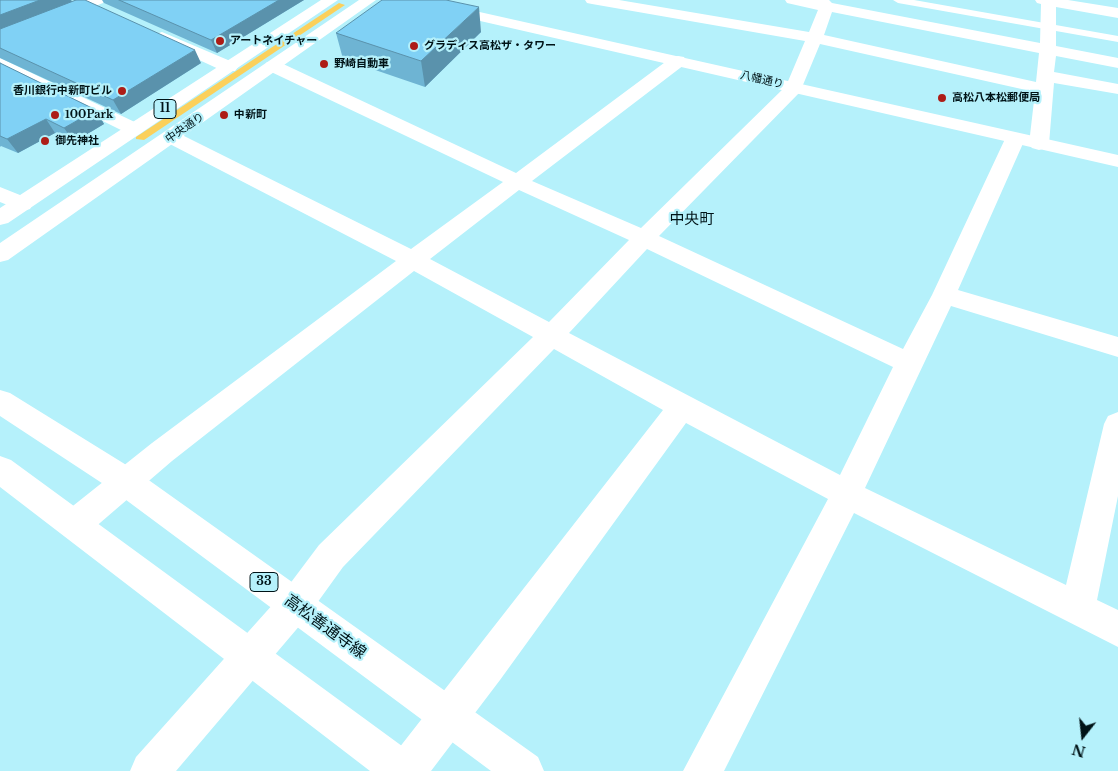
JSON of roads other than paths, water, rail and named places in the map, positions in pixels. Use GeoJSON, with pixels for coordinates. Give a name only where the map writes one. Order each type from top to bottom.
{"type":"FeatureCollection","features":[{"type":"Feature","properties":{"kind":"main road","name":"中央通り"},"geometry":{"type":"LineString","coordinates":[[0,218],[331,0]]}},
{"type":"Feature","properties":{"kind":"main road","name":"中央通り"},"geometry":{"type":"LineString","coordinates":[[0,254],[369,0]]}},
{"type":"Feature","properties":{"kind":"main road","name":"八幡通り"},"geometry":{"type":"LineString","coordinates":[[406,0],[1118,161]]}},
{"type":"Feature","properties":{"kind":"main road"},"geometry":{"type":"LineString","coordinates":[[592,0],[816,38],[1046,83],[1118,89]]}},
{"type":"Feature","properties":{"kind":"main road"},"geometry":{"type":"LineString","coordinates":[[792,0],[824,3],[1118,63]]}},
{"type":"Feature","properties":{"kind":"main road"},"geometry":{"type":"LineString","coordinates":[[703,771],[847,494],[909,363],[1027,141],[1046,83],[1048,49],[1047,0],[1118,13]]}},
{"type":"Feature","properties":{"kind":"main road"},"geometry":{"type":"LineString","coordinates":[[150,771],[295,605],[331,556],[552,335],[644,238],[794,88],[816,38],[824,3]]}},
{"type":"Feature","properties":{"kind":"main road"},"geometry":{"type":"LineString","coordinates":[[0,39],[93,4]]}},
{"type":"Feature","properties":{"kind":"main road"},"geometry":{"type":"LineString","coordinates":[[148,31],[229,67]]}},
{"type":"Feature","properties":{"kind":"main road"},"geometry":{"type":"LineString","coordinates":[[75,524],[125,481],[678,60]]}},
{"type":"Feature","properties":{"kind":"main road"},"geometry":{"type":"LineString","coordinates":[[0,63],[134,129]]}},
{"type":"Feature","properties":{"kind":"main road"},"geometry":{"type":"LineString","coordinates":[[273,66],[909,363]]}},
{"type":"Feature","properties":{"kind":"main road"},"geometry":{"type":"LineString","coordinates":[[171,138],[413,260],[682,407],[847,494],[1118,629]]}},
{"type":"Feature","properties":{"kind":"main road"},"geometry":{"type":"LineString","coordinates":[[0,194],[22,204]]}},
{"type":"Feature","properties":{"kind":"main road"},"geometry":{"type":"LineString","coordinates":[[944,295],[1118,348]]}},
{"type":"Feature","properties":{"kind":"main road","name":"高松善通寺線"},"geometry":{"type":"LineString","coordinates":[[0,401],[125,481],[524,771]]}},
{"type":"Feature","properties":{"kind":"main road"},"geometry":{"type":"LineString","coordinates":[[0,469],[404,771],[493,660],[682,407]]}},
{"type":"Feature","properties":{"kind":"main road"},"geometry":{"type":"LineString","coordinates":[[1078,608],[1118,424]]}},
{"type":"Feature","properties":{"kind":"lane"},"geometry":{"type":"LineString","coordinates":[[898,0],[1118,39]]}},
{"type":"Feature","properties":{"kind":"place","name":"アートネイチャー"},"geometry":{"type":"Point","coordinates":[220,41]}},
{"type":"Feature","properties":{"kind":"place","name":"グラディス高松ザ・タワー"},"geometry":{"type":"Point","coordinates":[414,46]}},
{"type":"Feature","properties":{"kind":"place","name":"野崎自動車"},"geometry":{"type":"Point","coordinates":[324,64]}},
{"type":"Feature","properties":{"kind":"place","name":"香川銀行中新町ビル"},"geometry":{"type":"Point","coordinates":[122,91]}},
{"type":"Feature","properties":{"kind":"place","name":"高松八本松郵便局"},"geometry":{"type":"Point","coordinates":[942,98]}},
{"type":"Feature","properties":{"kind":"place","name":"100Park"},"geometry":{"type":"Point","coordinates":[55,115]}},
{"type":"Feature","properties":{"kind":"place","name":"中新町"},"geometry":{"type":"Point","coordinates":[224,115]}},
{"type":"Feature","properties":{"kind":"place","name":"御先神社"},"geometry":{"type":"Point","coordinates":[45,141]}},
{"type":"Feature","properties":{"kind":"district","name":"中央町"},"geometry":{"type":"Point","coordinates":[692,220]}}]}
